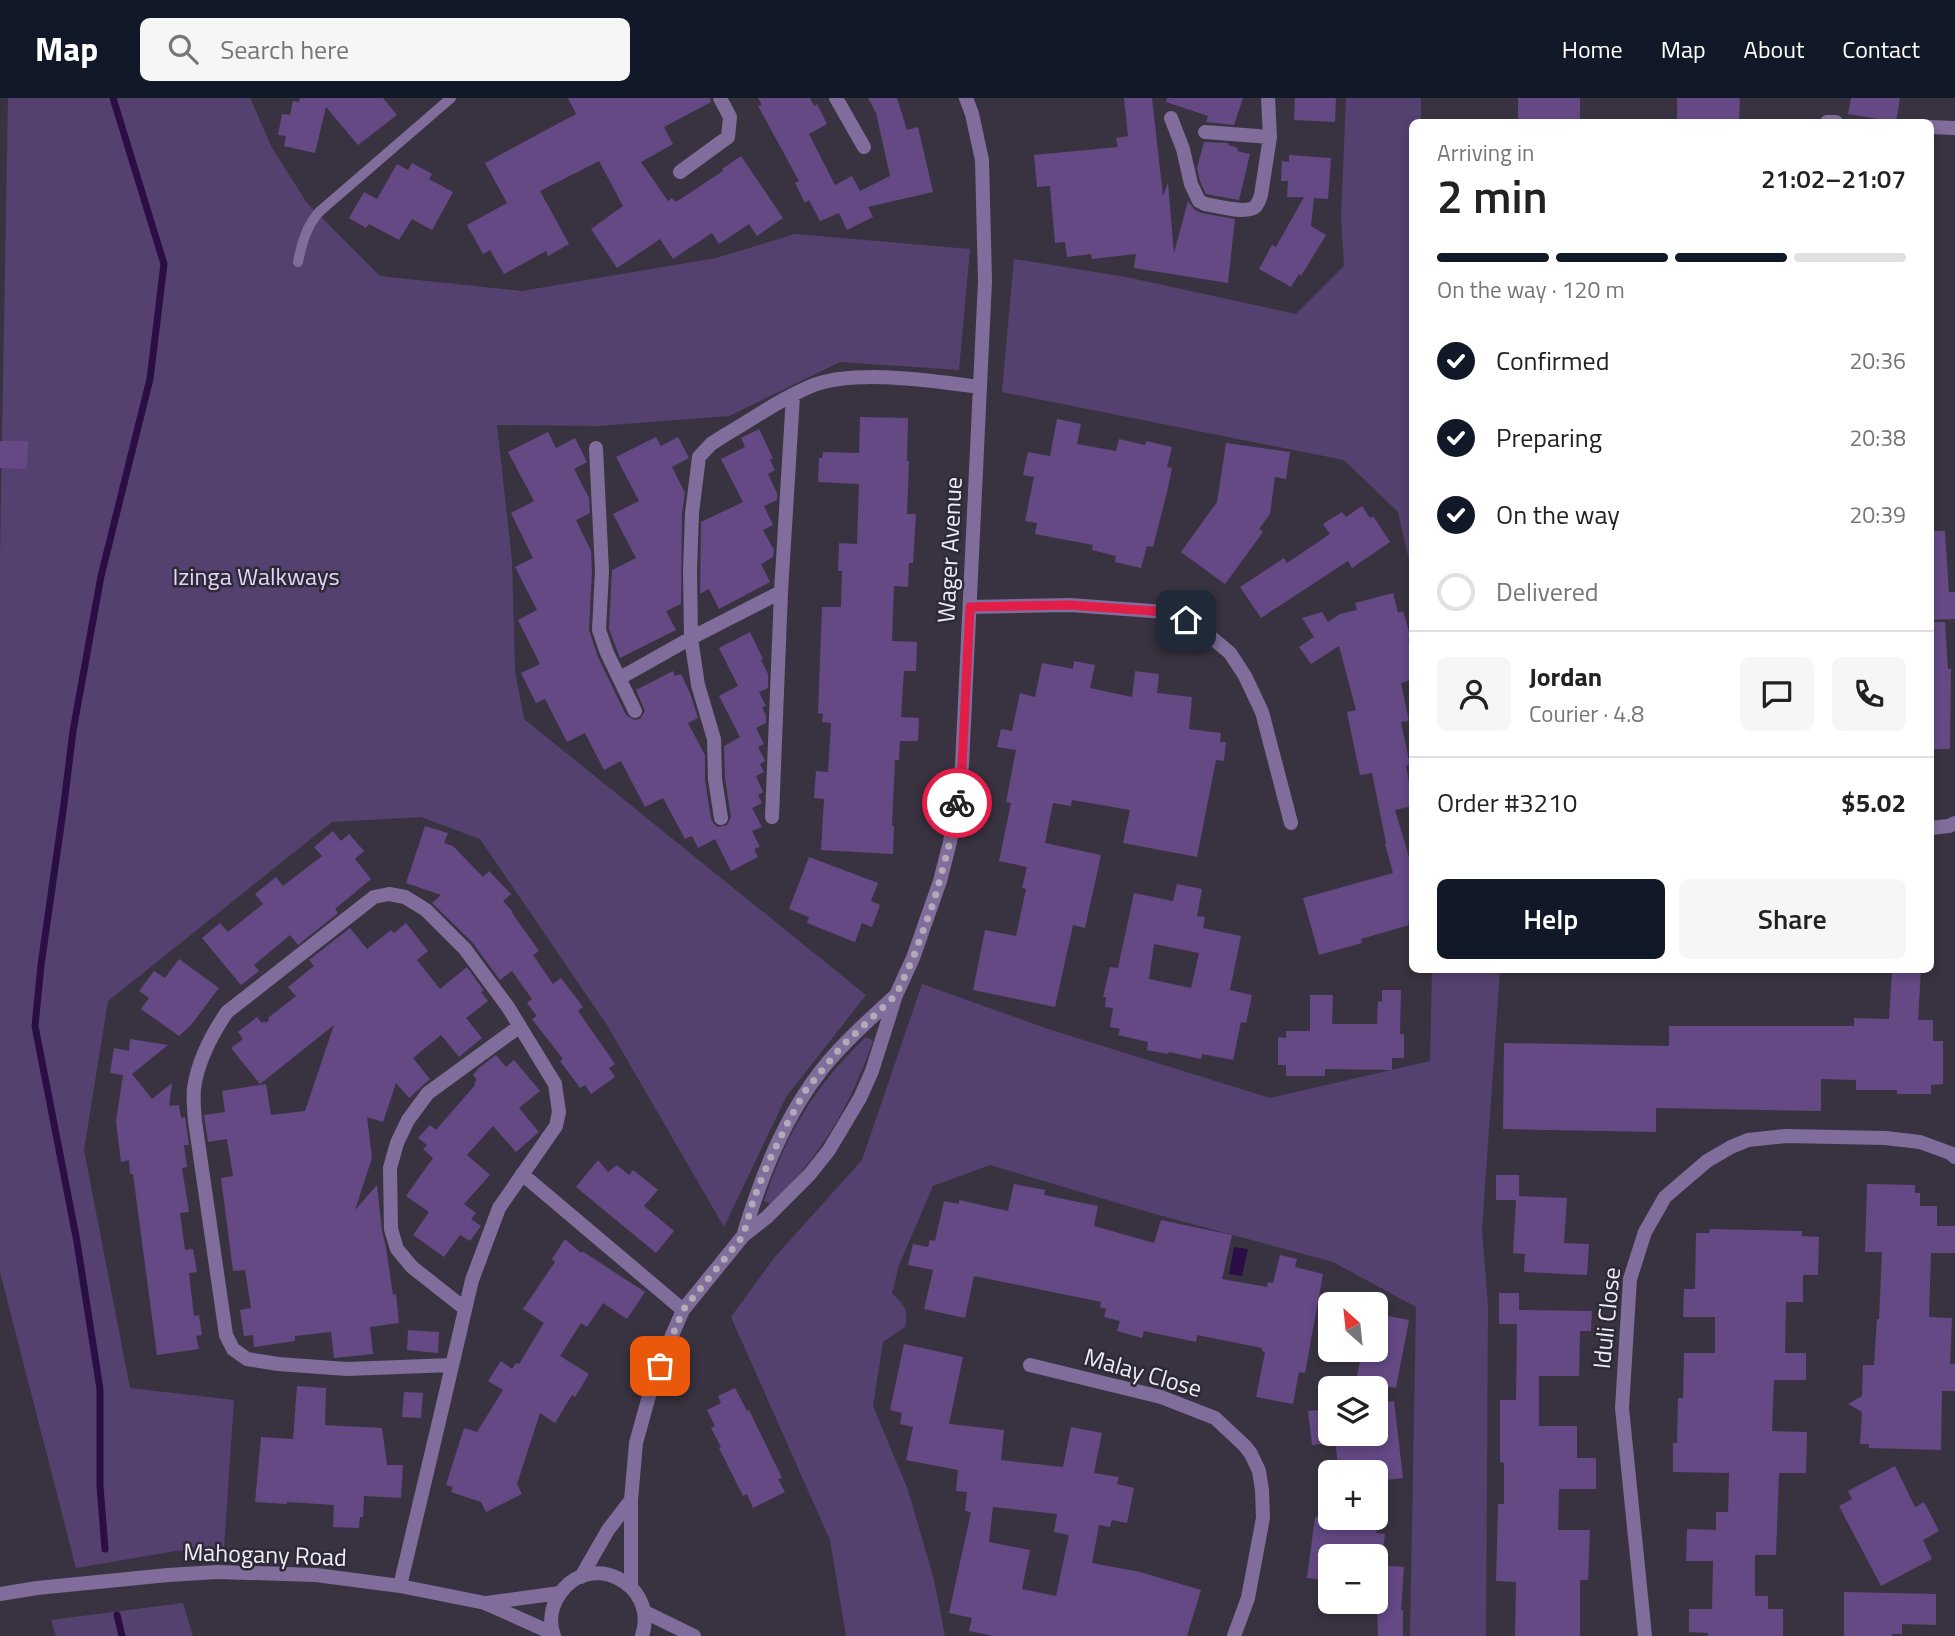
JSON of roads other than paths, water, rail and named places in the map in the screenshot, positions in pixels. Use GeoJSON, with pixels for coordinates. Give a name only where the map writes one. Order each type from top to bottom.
{"type":"FeatureCollection","features":[{"type":"Feature","properties":{"kind":"street"},"geometry":{"type":"LineString","coordinates":[[681,172],[728,137],[730,117],[720,98]]}},
{"type":"Feature","properties":{"kind":"street"},"geometry":{"type":"LineString","coordinates":[[836,98],[864,148]]}},
{"type":"Feature","properties":{"kind":"street","name":"Wager Avenue"},"geometry":{"type":"LineString","coordinates":[[631,1586],[631,1500],[636,1443],[652,1385],[683,1310],[743,1236],[789,1197],[829,1150],[845,1125],[872,1070],[896,995],[928,920],[950,842],[962,765],[985,281],[982,160],[966,98]]}},
{"type":"Feature","properties":{"kind":"street"},"geometry":{"type":"LineString","coordinates":[[1171,118],[1183,149],[1195,196],[1199,201],[1245,211],[1258,204],[1270,137],[1268,98]]}},
{"type":"Feature","properties":{"kind":"street"},"geometry":{"type":"LineString","coordinates":[[1934,127],[1955,128]]}},
{"type":"Feature","properties":{"kind":"street"},"geometry":{"type":"LineString","coordinates":[[1205,132],[1270,137]]}},
{"type":"Feature","properties":{"kind":"street"},"geometry":{"type":"LineString","coordinates":[[721,818],[715,779],[714,739],[698,685],[691,638],[691,536],[699,457],[711,444],[725,435],[816,384],[849,378],[883,377],[933,380],[980,387]]}},
{"type":"Feature","properties":{"kind":"street"},"geometry":{"type":"LineString","coordinates":[[772,817],[781,592],[793,396]]}},
{"type":"Feature","properties":{"kind":"street"},"geometry":{"type":"LineString","coordinates":[[596,448],[602,571],[599,631],[635,711]]}},
{"type":"Feature","properties":{"kind":"street"},"geometry":{"type":"LineString","coordinates":[[620,678],[781,592]]}},
{"type":"Feature","properties":{"kind":"street"},"geometry":{"type":"LineString","coordinates":[[970,607],[1070,605],[1166,612],[1205,632],[1230,653],[1245,676],[1262,712],[1291,823]]}},
{"type":"Feature","properties":{"kind":"street"},"geometry":{"type":"LineString","coordinates":[[1934,828],[1953,827]]}},
{"type":"Feature","properties":{"kind":"street"},"geometry":{"type":"LineString","coordinates":[[400,1586],[452,1365],[464,1308],[472,1280],[499,1208],[556,1126],[559,1112],[555,1084],[508,1007],[465,949],[426,909],[405,897],[389,894],[374,897],[227,1012],[213,1032],[194,1088],[195,1121],[226,1335],[233,1349],[247,1359],[292,1365],[348,1369],[452,1365]]}},
{"type":"Feature","properties":{"kind":"street","name":"Wager Avenue"},"geometry":{"type":"LineString","coordinates":[[743,1236],[769,1161],[805,1091],[842,1046],[896,995]]}},
{"type":"Feature","properties":{"kind":"street"},"geometry":{"type":"LineString","coordinates":[[464,1308],[412,1267],[397,1250],[391,1229],[390,1168],[397,1143],[408,1120],[428,1093],[520,1026]]}},
{"type":"Feature","properties":{"kind":"street","name":"Iduli Close"},"geometry":{"type":"LineString","coordinates":[[1645,1636],[1622,1408],[1630,1279],[1646,1232],[1665,1197],[1707,1161],[1748,1140],[1786,1136],[1885,1138],[1920,1142],[1955,1157]]}},
{"type":"Feature","properties":{"kind":"street"},"geometry":{"type":"LineString","coordinates":[[522,1174],[683,1310]]}},
{"type":"Feature","properties":{"kind":"street","name":"Malay Close"},"geometry":{"type":"LineString","coordinates":[[1030,1365],[1161,1397],[1215,1418],[1236,1436],[1251,1454],[1259,1471],[1263,1518],[1248,1598],[1234,1636]]}},
{"type":"Feature","properties":{"kind":"street"},"geometry":{"type":"LineString","coordinates":[[581,1577],[608,1530],[631,1500]]}},
{"type":"Feature","properties":{"kind":"street","name":"Mahogany Road"},"geometry":{"type":"LineString","coordinates":[[0,1594],[37,1588],[217,1572],[316,1575],[400,1586],[485,1603],[553,1634]]}},
{"type":"Feature","properties":{"kind":"street"},"geometry":{"type":"LineString","coordinates":[[553,1634],[551,1617],[555,1601],[561,1592],[575,1579],[589,1574],[604,1574],[631,1586],[640,1598],[645,1612],[642,1636]]}},
{"type":"Feature","properties":{"kind":"street","name":"Mahogany Road"},"geometry":{"type":"LineString","coordinates":[[485,1603],[561,1592]]}},
{"type":"Feature","properties":{"kind":"street"},"geometry":{"type":"LineString","coordinates":[[645,1612],[695,1636]]}},
{"type":"Feature","properties":{"kind":"lane"},"geometry":{"type":"LineString","coordinates":[[298,262],[310,222],[319,212],[451,98]]}},
{"type":"Feature","properties":{"kind":"waterway"},"geometry":{"type":"LineString","coordinates":[[105,1549],[100,1486],[100,1389],[77,1242],[35,1026],[73,731],[101,576],[150,379],[164,264],[113,98]]}},
{"type":"Feature","properties":{"kind":"waterway"},"geometry":{"type":"LineString","coordinates":[[117,1615],[122,1636]]}},
{"type":"Feature","properties":{"kind":"park label","name":"Izinga Walkways"},"geometry":{"type":"Point","coordinates":[256,577]}}]}
